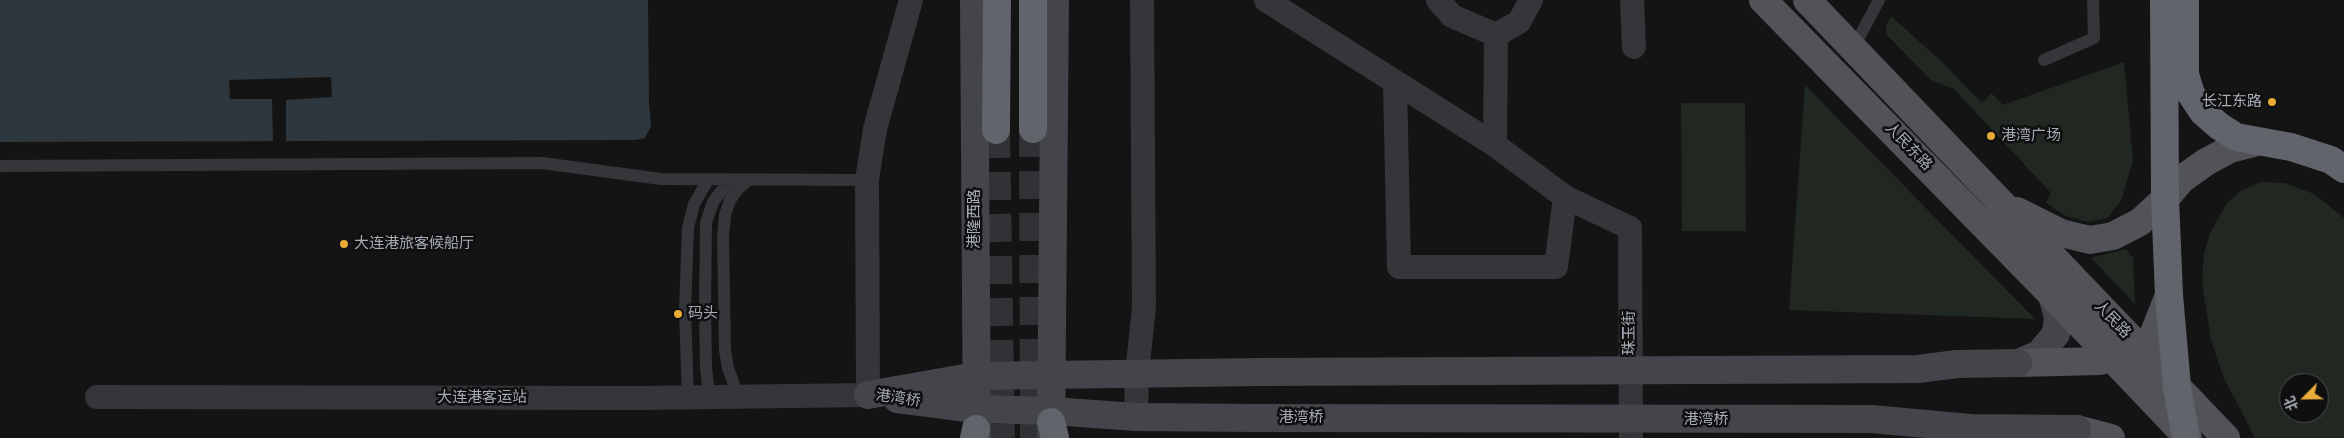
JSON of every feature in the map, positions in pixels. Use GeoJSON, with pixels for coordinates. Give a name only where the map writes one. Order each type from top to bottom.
{"type":"FeatureCollection","features":[{"type":"Feature","properties":{"kind":"highway"},"geometry":{"type":"LineString","coordinates":[[996,130],[997,0]]}},
{"type":"Feature","properties":{"kind":"highway"},"geometry":{"type":"LineString","coordinates":[[1033,0],[1033,129]]}},
{"type":"Feature","properties":{"kind":"highway"},"geometry":{"type":"LineString","coordinates":[[2164,0],[2165,199],[2169,295],[2177,387],[2186,437]]}},
{"type":"Feature","properties":{"kind":"highway"},"geometry":{"type":"LineString","coordinates":[[2185,0],[2186,74],[2191,94],[2203,112],[2236,137],[2291,147],[2331,160],[2344,169]]}},
{"type":"Feature","properties":{"kind":"main road","name":"港隆西路"},"geometry":{"type":"LineString","coordinates":[[974,0],[975,430]]}},
{"type":"Feature","properties":{"kind":"main road"},"geometry":{"type":"LineString","coordinates":[[1054,429],[1052,377],[1055,0]]}},
{"type":"Feature","properties":{"kind":"main road","name":"人民东路"},"geometry":{"type":"LineString","coordinates":[[1764,0],[2052,295]]}},
{"type":"Feature","properties":{"kind":"main road","name":"人民东路"},"geometry":{"type":"LineString","coordinates":[[1807,0],[1998,201]]}},
{"type":"Feature","properties":{"kind":"main road"},"geometry":{"type":"LineString","coordinates":[[1998,201],[2060,233],[2090,240],[2113,236],[2140,222],[2165,199],[2182,179],[2206,162],[2230,149],[2258,142]]}},
{"type":"Feature","properties":{"kind":"main road","name":"人民路"},"geometry":{"type":"LineString","coordinates":[[1998,201],[2226,438]]}},
{"type":"Feature","properties":{"kind":"main road"},"geometry":{"type":"LineString","coordinates":[[2018,363],[2039,354],[2056,334],[2058,317],[2052,295]]}},
{"type":"Feature","properties":{"kind":"main road","name":"人民路"},"geometry":{"type":"LineString","coordinates":[[2052,295],[2186,437]]}},
{"type":"Feature","properties":{"kind":"main road"},"geometry":{"type":"LineString","coordinates":[[2018,363],[2088,362],[2113,358],[2140,349],[2152,338],[2169,295]]}},
{"type":"Feature","properties":{"kind":"main road","name":"港湾桥"},"geometry":{"type":"LineString","coordinates":[[868,395],[976,376],[1052,377],[1137,373],[1260,372],[1908,369],[1957,364],[2018,363]]}},
{"type":"Feature","properties":{"kind":"main road","name":"港湾桥"},"geometry":{"type":"LineString","coordinates":[[868,395],[975,430],[1054,429],[1136,417],[1871,419],[1970,428],[2077,429],[2111,438]]}},
{"type":"Feature","properties":{"kind":"street"},"geometry":{"type":"LineString","coordinates":[[868,395],[867,180],[875,129],[912,0]]}},
{"type":"Feature","properties":{"kind":"street"},"geometry":{"type":"LineString","coordinates":[[1136,417],[1137,373],[1144,307],[1142,0]]}},
{"type":"Feature","properties":{"kind":"street"},"geometry":{"type":"LineString","coordinates":[[1266,0],[1495,145],[1565,197],[1556,267],[1399,268],[1395,83]]}},
{"type":"Feature","properties":{"kind":"street"},"geometry":{"type":"LineString","coordinates":[[1438,0],[1452,16],[1496,35]]}},
{"type":"Feature","properties":{"kind":"street"},"geometry":{"type":"LineString","coordinates":[[1496,35],[1519,22],[1531,0]]}},
{"type":"Feature","properties":{"kind":"street"},"geometry":{"type":"LineString","coordinates":[[1632,0],[1634,47]]}},
{"type":"Feature","properties":{"kind":"street"},"geometry":{"type":"LineString","coordinates":[[1495,145],[1496,35]]}},
{"type":"Feature","properties":{"kind":"street","name":"珠玉街"},"geometry":{"type":"LineString","coordinates":[[1565,197],[1630,228],[1631,438]]}},
{"type":"Feature","properties":{"kind":"street","name":"大连港客运站"},"geometry":{"type":"LineString","coordinates":[[97,397],[698,397],[868,395]]}},
{"type":"Feature","properties":{"kind":"lane"},"geometry":{"type":"LineString","coordinates":[[1852,49],[1878,0]]}},
{"type":"Feature","properties":{"kind":"lane"},"geometry":{"type":"LineString","coordinates":[[2044,60],[2094,38],[2093,0]]}},
{"type":"Feature","properties":{"kind":"lane"},"geometry":{"type":"LineString","coordinates":[[0,166],[542,163],[661,180],[867,180]]}},
{"type":"Feature","properties":{"kind":"lane"},"geometry":{"type":"LineString","coordinates":[[698,397],[685,309],[687,236],[694,204],[708,180]]}},
{"type":"Feature","properties":{"kind":"lane"},"geometry":{"type":"LineString","coordinates":[[698,397],[706,368],[706,223],[713,202],[730,180]]}},
{"type":"Feature","properties":{"kind":"lane"},"geometry":{"type":"LineString","coordinates":[[738,396],[728,368],[725,350],[724,229],[725,215],[730,200],[739,188],[749,180]]}},
{"type":"Feature","properties":{"kind":"shaded area"},"geometry":{"type":"Polygon","coordinates":[[[0,0],[648,0],[651,126],[645,138],[635,140],[0,142],[0,0]]]}},
{"type":"Feature","properties":{"kind":"shaded area"},"geometry":{"type":"Polygon","coordinates":[[[1891,16],[1942,62],[1982,103],[1991,93],[2003,105],[2124,62],[2133,160],[2121,201],[2107,218],[2087,222],[2066,216],[2046,203],[2051,193],[1954,89],[1931,80],[1886,34],[1886,25],[1891,16]]]}},
{"type":"Feature","properties":{"kind":"shaded area"},"geometry":{"type":"Polygon","coordinates":[[[1805,85],[2035,319],[1789,310],[1805,85]]]}},
{"type":"Feature","properties":{"kind":"shaded area"},"geometry":{"type":"Polygon","coordinates":[[[1681,103],[1745,103],[1746,231],[1682,231],[1681,103]]]}},
{"type":"Feature","properties":{"kind":"shaded area"},"geometry":{"type":"Polygon","coordinates":[[[2260,182],[2285,183],[2314,194],[2344,218],[2344,438],[2255,438],[2223,376],[2211,340],[2202,283],[2204,254],[2210,233],[2227,203],[2241,191],[2260,182]]]}},
{"type":"Feature","properties":{"kind":"shaded area"},"geometry":{"type":"Polygon","coordinates":[[[2126,249],[2133,258],[2135,304],[2091,258],[2126,249]]]}},
{"type":"Feature","properties":{"kind":"pier"},"geometry":{"type":"Polygon","coordinates":[[[331,77],[332,97],[286,100],[286,142],[273,142],[272,99],[230,99],[229,80],[331,77]]]}},
{"type":"Feature","properties":{"kind":"tunnel"},"geometry":{"type":"LineString","coordinates":[[1033,129],[1034,438]]}},
{"type":"Feature","properties":{"kind":"tunnel"},"geometry":{"type":"LineString","coordinates":[[996,130],[1001,438]]}},
{"type":"Feature","properties":{"kind":"place","name":"长江东路"},"geometry":{"type":"Point","coordinates":[2272,102]}},
{"type":"Feature","properties":{"kind":"place","name":"港湾广场"},"geometry":{"type":"Point","coordinates":[1991,136]}},
{"type":"Feature","properties":{"kind":"place","name":"大连港旅客候船厅"},"geometry":{"type":"Point","coordinates":[344,244]}},
{"type":"Feature","properties":{"kind":"place","name":"码头"},"geometry":{"type":"Point","coordinates":[678,314]}}]}
